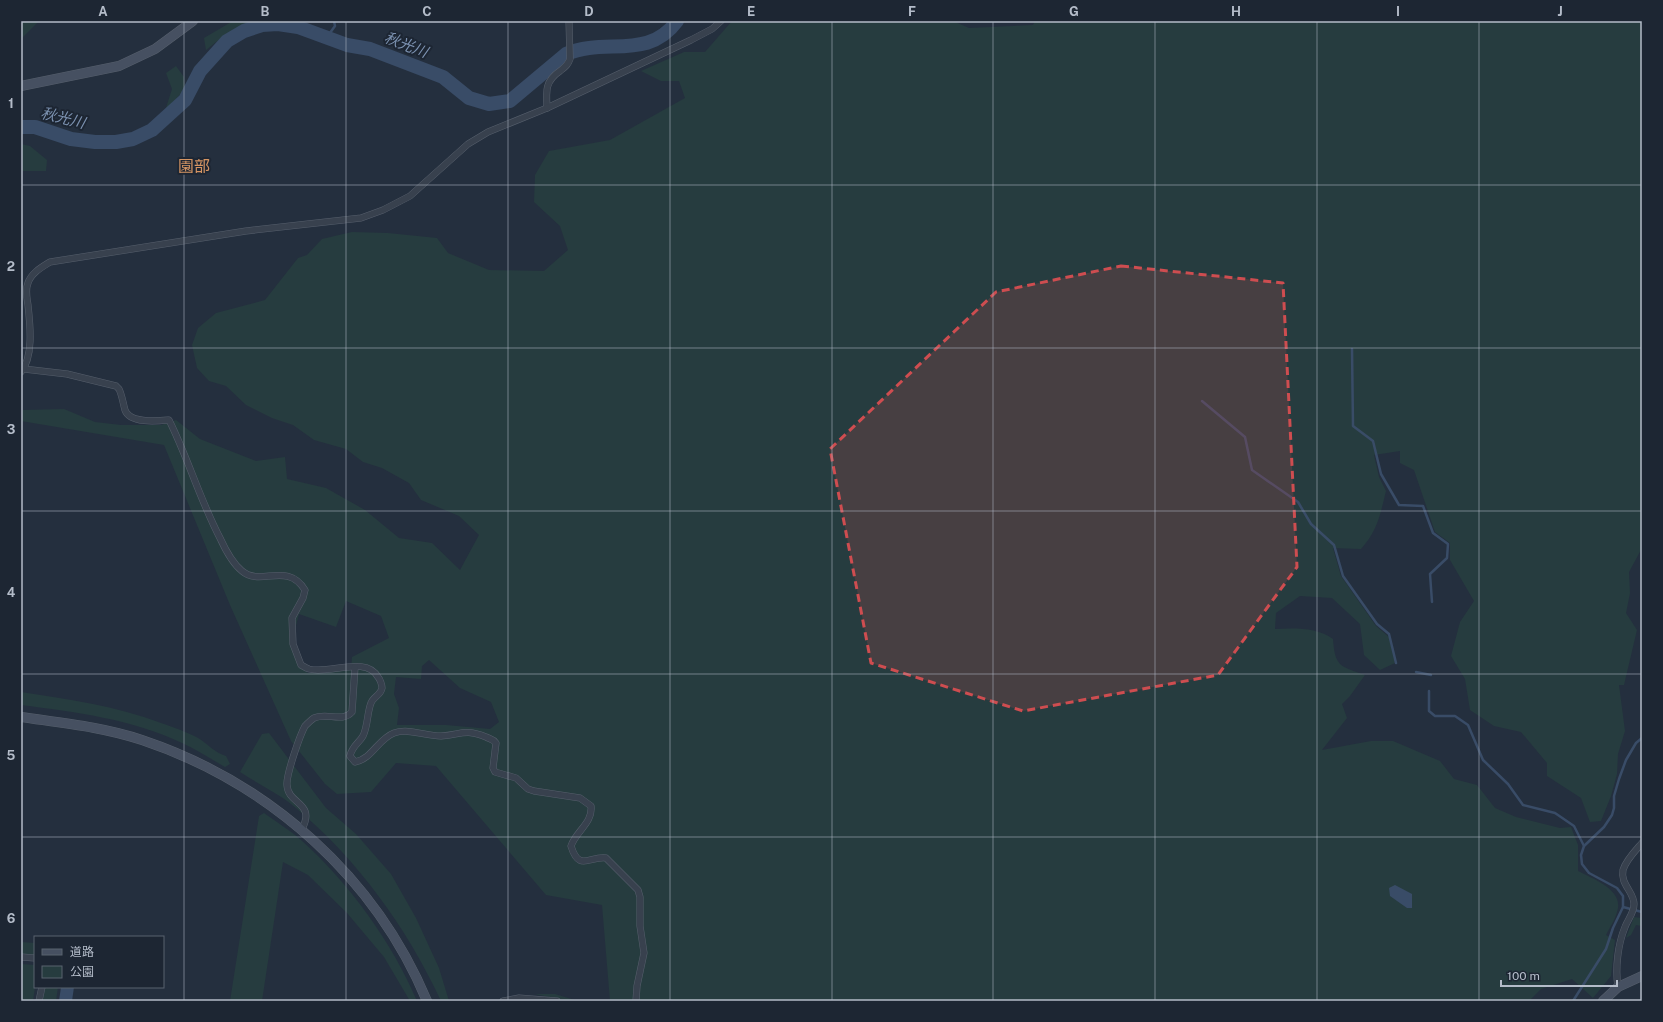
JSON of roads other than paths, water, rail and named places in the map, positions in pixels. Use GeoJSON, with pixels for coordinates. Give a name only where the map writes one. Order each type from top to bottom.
{"type":"FeatureCollection","features":[{"type":"Feature","properties":{"kind":"street"},"geometry":{"type":"LineString","coordinates":[[21,86],[119,66],[155,50],[193,21]]}},
{"type":"Feature","properties":{"kind":"street"},"geometry":{"type":"LineString","coordinates":[[547,108],[546,94],[548,82],[554,75],[568,65],[570,59],[569,21]]}},
{"type":"Feature","properties":{"kind":"street"},"geometry":{"type":"LineString","coordinates":[[636,1001],[637,986],[644,953],[640,926],[640,897],[638,890],[606,858],[600,857],[582,862],[577,859],[571,846],[573,840],[591,818],[591,806],[580,798],[534,791],[516,778],[495,772],[493,768],[496,743],[494,740],[477,733],[467,732],[440,736],[405,731],[394,733],[384,739],[361,761],[355,762],[350,756],[350,752],[363,736],[368,708],[372,700],[379,694],[382,688],[378,676],[370,668],[362,665],[355,667],[309,669],[301,665],[293,644],[292,618],[303,598],[305,590],[300,582],[288,577],[280,575],[261,577],[248,576],[241,571],[234,562],[212,523],[169,420],[152,422],[131,417],[125,410],[120,388],[116,386],[67,374],[22,370],[30,347],[30,322],[26,290],[28,283],[37,271],[50,262],[246,231],[361,218],[383,210],[410,196],[468,144],[488,132],[547,108],[691,40],[712,29],[721,21]]}},
{"type":"Feature","properties":{"kind":"street"},"geometry":{"type":"LineString","coordinates":[[21,282],[28,283]]}},
{"type":"Feature","properties":{"kind":"street"},"geometry":{"type":"LineString","coordinates":[[302,829],[306,821],[307,814],[304,808],[290,794],[287,787],[287,779],[298,744],[306,726],[314,718],[326,715],[341,718],[348,716],[352,712],[355,667]]}},
{"type":"Feature","properties":{"kind":"street"},"geometry":{"type":"LineString","coordinates":[[21,717],[110,731],[172,751],[230,779],[256,795],[302,829],[338,864],[370,902],[398,943],[427,1001]]}},
{"type":"Feature","properties":{"kind":"street"},"geometry":{"type":"LineString","coordinates":[[1618,987],[1616,976],[1621,938],[1634,906],[1634,898],[1625,885],[1623,871],[1627,861],[1642,843]]}},
{"type":"Feature","properties":{"kind":"street"},"geometry":{"type":"LineString","coordinates":[[21,957],[34,958]]}},
{"type":"Feature","properties":{"kind":"street"},"geometry":{"type":"LineString","coordinates":[[1603,1001],[1618,987],[1642,976]]}},
{"type":"Feature","properties":{"kind":"street"},"geometry":{"type":"LineString","coordinates":[[39,1001],[42,988]]}},
{"type":"Feature","properties":{"kind":"street"},"geometry":{"type":"LineString","coordinates":[[503,1001],[519,998],[557,1001]]}},
{"type":"Feature","properties":{"kind":"water"},"geometry":{"type":"Polygon","coordinates":[[[1395,885],[1412,894],[1412,908],[1407,908],[1390,896],[1389,888],[1395,885]]]}},
{"type":"Feature","properties":{"kind":"water"},"geometry":{"type":"Polygon","coordinates":[[[61,988],[74,988],[72,1001],[59,1001],[61,988]]]}},
{"type":"Feature","properties":{"kind":"waterway"},"geometry":{"type":"LineString","coordinates":[[327,37],[335,26],[334,21]]}},
{"type":"Feature","properties":{"kind":"waterway","name":"秋光川"},"geometry":{"type":"LineString","coordinates":[[21,127],[35,127],[71,139],[95,142],[116,142],[133,139],[152,130],[185,100],[200,71],[227,41],[244,31],[262,25],[278,24],[298,27],[347,45],[370,49],[443,77],[469,98],[489,104],[510,101],[566,54],[581,49],[639,45],[653,41],[666,33],[677,21]]}},
{"type":"Feature","properties":{"kind":"waterway"},"geometry":{"type":"LineString","coordinates":[[1352,349],[1353,426],[1373,441],[1381,474],[1399,505],[1423,506],[1433,533],[1448,544],[1447,558],[1430,574],[1432,602]]}},
{"type":"Feature","properties":{"kind":"waterway"},"geometry":{"type":"LineString","coordinates":[[1202,401],[1245,437],[1252,470],[1298,502],[1311,524],[1334,545],[1343,576],[1377,624],[1389,634],[1396,663]]}},
{"type":"Feature","properties":{"kind":"waterway"},"geometry":{"type":"LineString","coordinates":[[1416,672],[1431,675]]}},
{"type":"Feature","properties":{"kind":"waterway"},"geometry":{"type":"LineString","coordinates":[[1429,691],[1429,711],[1435,716],[1455,716],[1468,725],[1483,760],[1508,784],[1523,805],[1555,813],[1574,826],[1584,846]]}},
{"type":"Feature","properties":{"kind":"waterway"},"geometry":{"type":"LineString","coordinates":[[1573,1001],[1606,949],[1613,928],[1623,907],[1623,896],[1617,888],[1589,873],[1582,864],[1581,855],[1584,846],[1604,827],[1612,815],[1614,808],[1614,796],[1626,760],[1636,743],[1642,738]]}},
{"type":"Feature","properties":{"kind":"waterway"},"geometry":{"type":"LineString","coordinates":[[1623,907],[1642,912]]}},
{"type":"Feature","properties":{"kind":"district","name":"園部"},"geometry":{"type":"Point","coordinates":[194,166]}}]}
